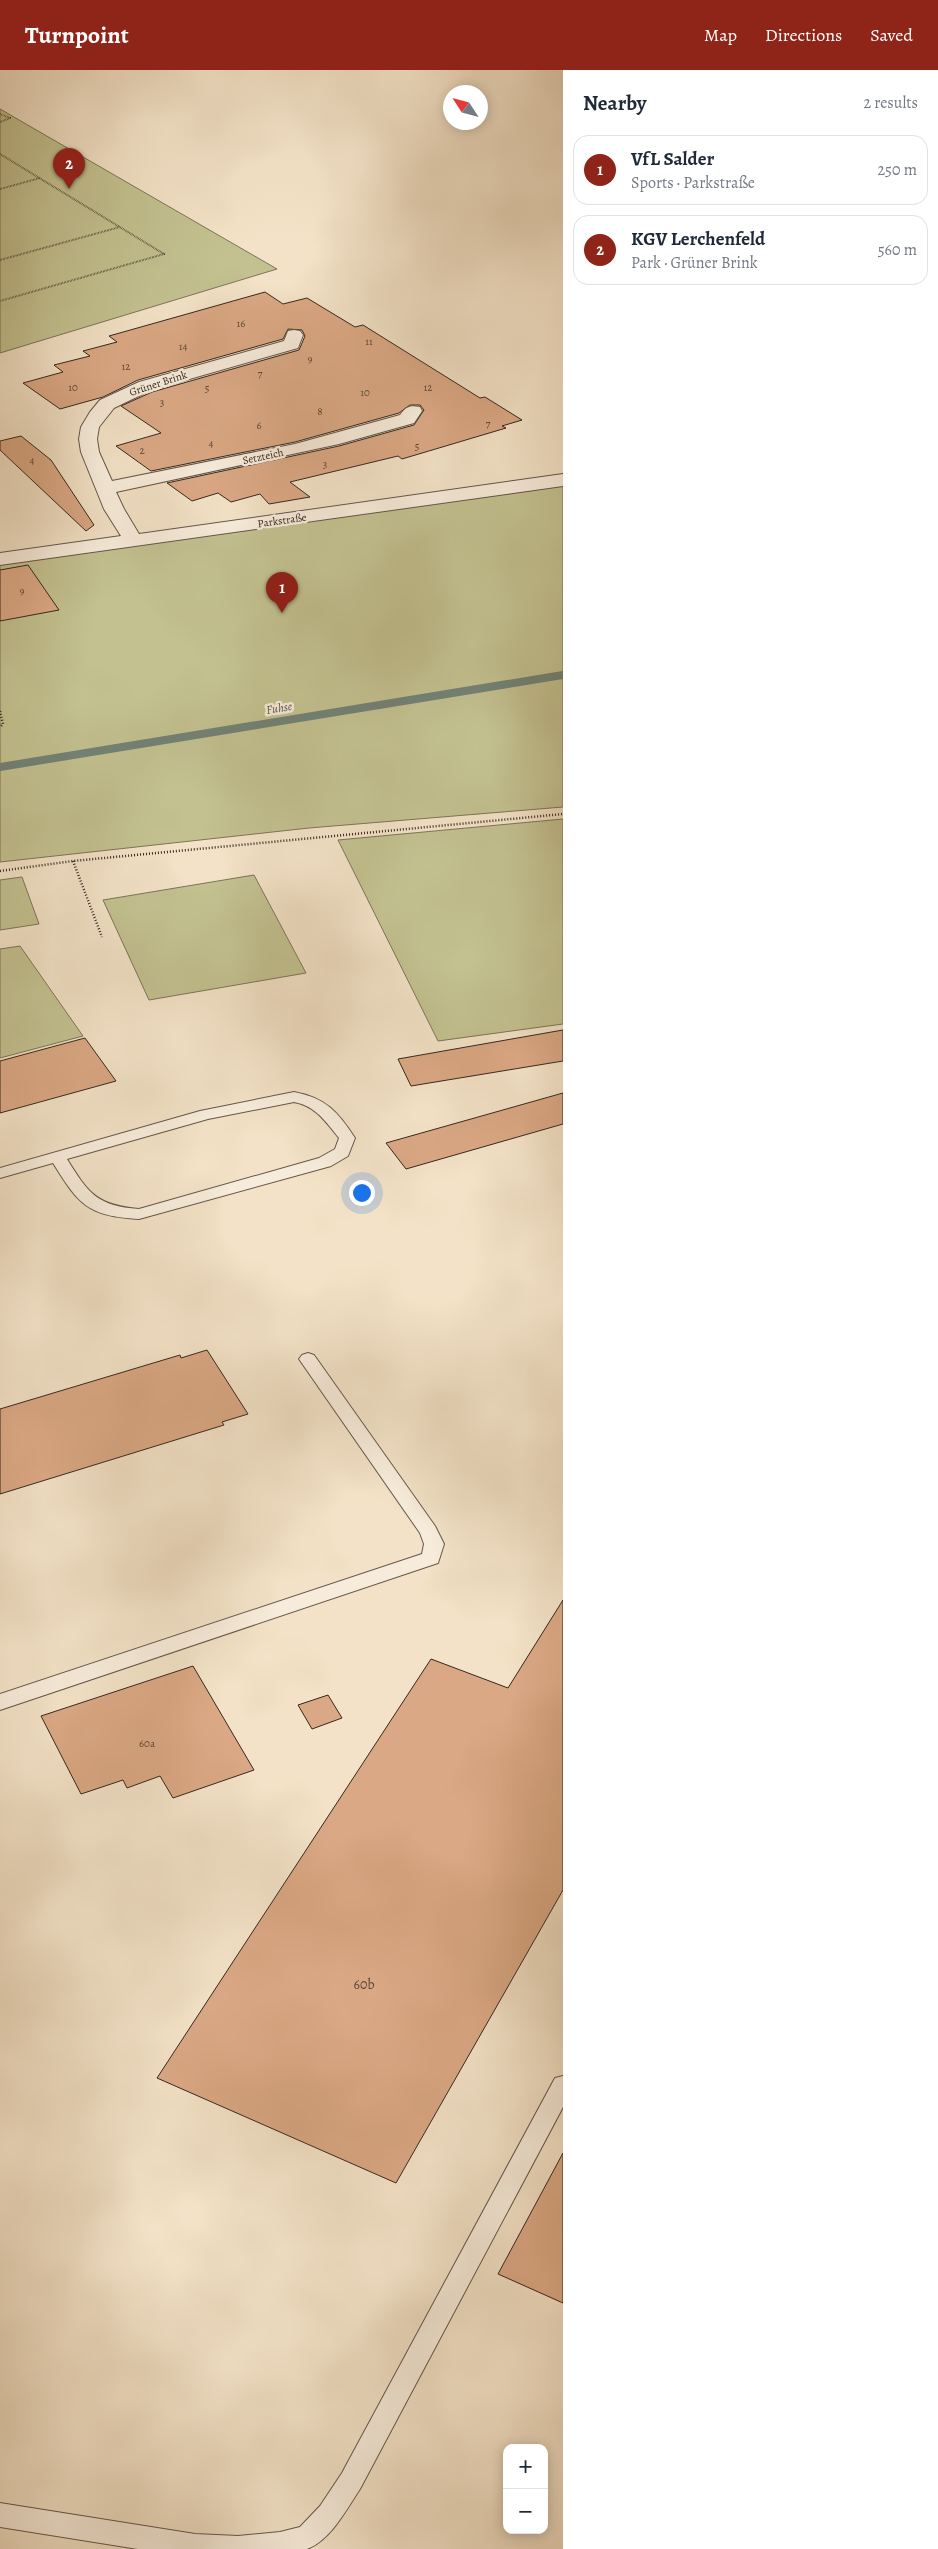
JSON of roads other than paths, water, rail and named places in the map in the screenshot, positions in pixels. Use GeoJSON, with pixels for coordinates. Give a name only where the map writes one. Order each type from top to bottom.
{"type":"FeatureCollection","features":[{"type":"Feature","properties":{"kind":"street","name":"Grüner Brink"},"geometry":{"type":"LineString","coordinates":[[134,541],[114,509],[90,452],[88,439],[90,427],[107,404],[145,386],[292,344],[294,335]]}},
{"type":"Feature","properties":{"kind":"street","name":"Setzteich"},"geometry":{"type":"LineString","coordinates":[[106,488],[282,452],[343,437],[407,419],[413,410]]}},
{"type":"Feature","properties":{"kind":"street","name":"Parkstraße"},"geometry":{"type":"LineString","coordinates":[[0,559],[563,480]]}},
{"type":"Feature","properties":{"kind":"lane"},"geometry":{"type":"LineString","coordinates":[[0,1173],[57,1157],[206,1116],[294,1097],[310,1100],[327,1112],[347,1138],[342,1152],[325,1162],[139,1214],[117,1214],[97,1208],[81,1195],[57,1157]]}},
{"type":"Feature","properties":{"kind":"lane"},"geometry":{"type":"LineString","coordinates":[[0,1702],[430,1558],[434,1544],[428,1531],[308,1359]]}},
{"type":"Feature","properties":{"kind":"lane"},"geometry":{"type":"LineString","coordinates":[[0,2515],[195,2546],[238,2548],[280,2544],[306,2537],[329,2514],[351,2481],[563,2085]]}},
{"type":"Feature","properties":{"kind":"waterway","name":"Fuhse"},"geometry":{"type":"LineString","coordinates":[[0,767],[563,675]]}},
{"type":"Feature","properties":{"kind":"place","name":"KGV Lerchenfeld"},"geometry":{"type":"Point","coordinates":[69,189]}},
{"type":"Feature","properties":{"kind":"place","name":"VfL Salder"},"geometry":{"type":"Point","coordinates":[282,613]}}]}
